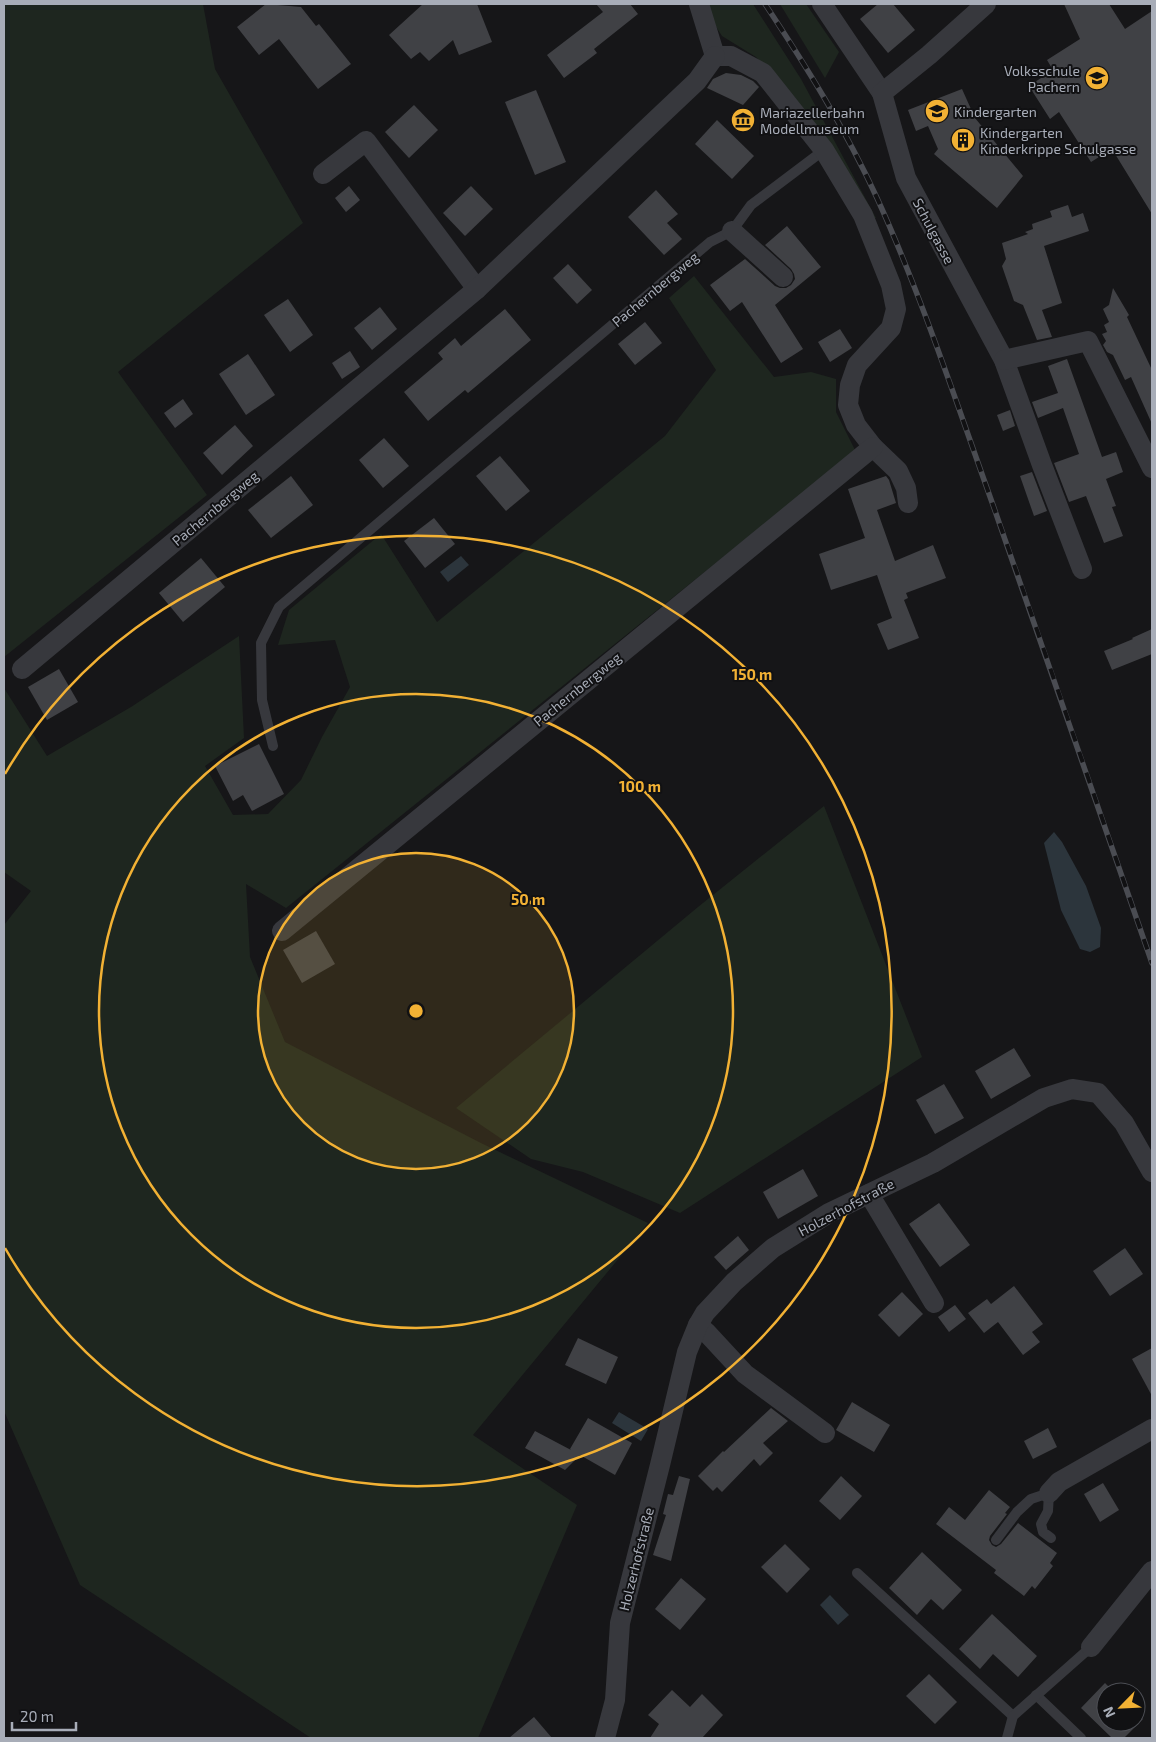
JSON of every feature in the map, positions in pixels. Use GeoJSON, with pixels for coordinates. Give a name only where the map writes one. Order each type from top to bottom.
{"type":"FeatureCollection","features":[{"type":"Feature","properties":{"kind":"street"},"geometry":{"type":"LineString","coordinates":[[699,4],[715,56],[731,56],[762,73],[824,150],[863,215],[891,285],[896,310],[891,328],[857,365],[850,385],[848,405],[856,425],[873,448],[898,471],[906,488],[908,503]]}},
{"type":"Feature","properties":{"kind":"street","name":"Schulgasse"},"geometry":{"type":"LineString","coordinates":[[822,4],[882,93],[906,178],[1004,360],[1082,570]]}},
{"type":"Feature","properties":{"kind":"street"},"geometry":{"type":"LineString","coordinates":[[882,93],[929,55],[986,4]]}},
{"type":"Feature","properties":{"kind":"street","name":"Pachernbergweg"},"geometry":{"type":"LineString","coordinates":[[22,669],[477,289],[697,81],[715,56]]}},
{"type":"Feature","properties":{"kind":"street"},"geometry":{"type":"LineString","coordinates":[[323,174],[366,141],[477,289]]}},
{"type":"Feature","properties":{"kind":"street"},"geometry":{"type":"LineString","coordinates":[[732,231],[783,277]]}},
{"type":"Feature","properties":{"kind":"street"},"geometry":{"type":"LineString","coordinates":[[1004,360],[1088,341],[1152,468]]}},
{"type":"Feature","properties":{"kind":"street","name":"Pachernbergweg"},"geometry":{"type":"LineString","coordinates":[[282,931],[873,448]]}},
{"type":"Feature","properties":{"kind":"street","name":"Holzerhofstraße"},"geometry":{"type":"LineString","coordinates":[[605,1738],[614,1700],[620,1623],[686,1352],[705,1313],[734,1282],[773,1248],[829,1213],[933,1163],[1044,1098],[1072,1089],[1098,1093],[1124,1123],[1152,1172]]}},
{"type":"Feature","properties":{"kind":"street"},"geometry":{"type":"LineString","coordinates":[[869,1194],[934,1303]]}},
{"type":"Feature","properties":{"kind":"street"},"geometry":{"type":"LineString","coordinates":[[698,1325],[707,1332],[745,1374],[825,1433]]}},
{"type":"Feature","properties":{"kind":"street"},"geometry":{"type":"LineString","coordinates":[[1049,1493],[1059,1482],[1152,1429]]}},
{"type":"Feature","properties":{"kind":"street"},"geometry":{"type":"LineString","coordinates":[[1091,1647],[1152,1572]]}},
{"type":"Feature","properties":{"kind":"lane","name":"Pachernbergweg"},"geometry":{"type":"LineString","coordinates":[[273,746],[262,700],[261,643],[280,607],[710,242],[732,231],[751,205],[824,150]]}},
{"type":"Feature","properties":{"kind":"lane"},"geometry":{"type":"LineString","coordinates":[[996,1540],[1017,1512],[1031,1499],[1049,1493],[1048,1512],[1041,1524],[1043,1532],[1051,1538]]}},
{"type":"Feature","properties":{"kind":"lane"},"geometry":{"type":"LineString","coordinates":[[857,1573],[1013,1716]]}},
{"type":"Feature","properties":{"kind":"lane"},"geometry":{"type":"LineString","coordinates":[[1007,1738],[1013,1716],[1091,1647]]}},
{"type":"Feature","properties":{"kind":"lane"},"geometry":{"type":"LineString","coordinates":[[1036,1696],[1081,1738]]}},
{"type":"Feature","properties":{"kind":"shaded area"},"geometry":{"type":"Polygon","coordinates":[[[4,4],[203,4],[215,69],[303,223],[118,372],[207,495],[4,657],[4,4]]]}},
{"type":"Feature","properties":{"kind":"shaded area"},"geometry":{"type":"Polygon","coordinates":[[[709,4],[753,4],[801,79],[876,218],[871,219],[823,133],[756,57],[722,36],[713,22],[709,4]]]}},
{"type":"Feature","properties":{"kind":"shaded area"},"geometry":{"type":"Polygon","coordinates":[[[780,4],[806,4],[839,52],[825,78],[780,4]]]}},
{"type":"Feature","properties":{"kind":"shaded area"},"geometry":{"type":"Polygon","coordinates":[[[694,276],[774,377],[811,372],[836,379],[836,412],[857,454],[757,530],[286,908],[246,884],[250,957],[285,1042],[481,1143],[648,1223],[473,1435],[577,1505],[478,1738],[311,1738],[80,1585],[4,1411],[4,925],[31,891],[4,872],[4,688],[47,756],[131,707],[239,636],[244,738],[205,766],[233,815],[268,814],[301,780],[350,687],[335,640],[278,645],[289,610],[381,534],[437,622],[665,436],[716,370],[669,298],[694,276]]]}},
{"type":"Feature","properties":{"kind":"shaded area"},"geometry":{"type":"Polygon","coordinates":[[[461,556],[469,565],[448,582],[440,572],[461,556]]]}},
{"type":"Feature","properties":{"kind":"shaded area"},"geometry":{"type":"Polygon","coordinates":[[[824,806],[922,1057],[680,1213],[583,1172],[531,1159],[456,1108],[698,907],[824,806]]]}},
{"type":"Feature","properties":{"kind":"shaded area"},"geometry":{"type":"Polygon","coordinates":[[[1054,832],[1062,842],[1086,886],[1101,928],[1100,947],[1090,952],[1080,949],[1061,910],[1044,843],[1054,832]]]}},
{"type":"Feature","properties":{"kind":"shaded area"},"geometry":{"type":"Polygon","coordinates":[[[619,1412],[648,1429],[641,1441],[612,1423],[619,1412]]]}},
{"type":"Feature","properties":{"kind":"shaded area"},"geometry":{"type":"Polygon","coordinates":[[[830,1595],[849,1615],[838,1625],[820,1605],[830,1595]]]}},
{"type":"Feature","properties":{"kind":"building"},"geometry":{"type":"Polygon","coordinates":[[[266,4],[301,7],[316,26],[319,24],[351,64],[318,89],[279,39],[259,55],[237,27],[266,4]]]}},
{"type":"Feature","properties":{"kind":"building"},"geometry":{"type":"Polygon","coordinates":[[[423,4],[477,4],[492,42],[459,55],[453,40],[429,61],[420,52],[411,59],[389,35],[423,4]]]}},
{"type":"Feature","properties":{"kind":"building"},"geometry":{"type":"Polygon","coordinates":[[[596,4],[630,4],[638,14],[594,49],[597,53],[564,78],[547,55],[603,12],[596,4]]]}},
{"type":"Feature","properties":{"kind":"building"},"geometry":{"type":"Polygon","coordinates":[[[878,4],[893,4],[915,30],[888,53],[860,19],[878,4]]]}},
{"type":"Feature","properties":{"kind":"building","name":"Volksschule Pachern"},"geometry":{"type":"Polygon","coordinates":[[[1064,4],[1109,4],[1125,29],[1152,11],[1152,214],[1112,149],[1091,162],[1059,112],[1050,119],[1029,86],[1053,70],[1047,60],[1080,39],[1064,4]]]}},
{"type":"Feature","properties":{"kind":"building"},"geometry":{"type":"Polygon","coordinates":[[[726,73],[741,75],[753,81],[759,87],[743,105],[707,88],[713,79],[726,73]]]}},
{"type":"Feature","properties":{"kind":"building","name":"Kindergarten Kinderkrippe Schulgasse"},"geometry":{"type":"Polygon","coordinates":[[[962,89],[975,118],[1023,176],[997,208],[934,154],[938,149],[928,126],[916,131],[908,110],[962,89]]]}},
{"type":"Feature","properties":{"kind":"building"},"geometry":{"type":"Polygon","coordinates":[[[536,90],[566,162],[535,175],[505,102],[536,90]]]}},
{"type":"Feature","properties":{"kind":"building"},"geometry":{"type":"Polygon","coordinates":[[[414,105],[438,130],[409,158],[385,132],[414,105]]]}},
{"type":"Feature","properties":{"kind":"building"},"geometry":{"type":"Polygon","coordinates":[[[717,120],[754,156],[732,179],[695,144],[717,120]]]}},
{"type":"Feature","properties":{"kind":"building"},"geometry":{"type":"Polygon","coordinates":[[[349,186],[360,200],[346,212],[335,198],[349,186]]]}},
{"type":"Feature","properties":{"kind":"building"},"geometry":{"type":"Polygon","coordinates":[[[471,186],[493,209],[465,236],[443,213],[471,186]]]}},
{"type":"Feature","properties":{"kind":"building"},"geometry":{"type":"Polygon","coordinates":[[[656,190],[678,214],[667,223],[682,239],[664,255],[628,217],[656,190]]]}},
{"type":"Feature","properties":{"kind":"building"},"geometry":{"type":"Polygon","coordinates":[[[1068,205],[1072,217],[1083,213],[1089,231],[1044,246],[1062,303],[1042,310],[1052,337],[1037,340],[1023,305],[1014,301],[1002,266],[1006,259],[1002,243],[1028,234],[1025,232],[1033,229],[1032,224],[1052,217],[1050,211],[1068,205]]]}},
{"type":"Feature","properties":{"kind":"building"},"geometry":{"type":"Polygon","coordinates":[[[787,226],[821,267],[775,305],[803,349],[781,363],[742,302],[730,311],[710,285],[745,259],[775,286],[786,288],[791,285],[795,279],[791,269],[765,245],[787,226]]]}},
{"type":"Feature","properties":{"kind":"building"},"geometry":{"type":"Polygon","coordinates":[[[568,264],[592,290],[577,304],[553,278],[568,264]]]}},
{"type":"Feature","properties":{"kind":"building"},"geometry":{"type":"Polygon","coordinates":[[[1113,288],[1129,315],[1127,317],[1152,370],[1152,424],[1131,377],[1125,380],[1113,355],[1107,352],[1103,345],[1106,341],[1102,334],[1107,332],[1104,325],[1109,322],[1103,309],[1109,305],[1113,288]]]}},
{"type":"Feature","properties":{"kind":"building"},"geometry":{"type":"Polygon","coordinates":[[[288,299],[313,335],[290,352],[264,315],[288,299]]]}},
{"type":"Feature","properties":{"kind":"building"},"geometry":{"type":"Polygon","coordinates":[[[380,307],[397,329],[372,350],[354,328],[380,307]]]}},
{"type":"Feature","properties":{"kind":"building"},"geometry":{"type":"Polygon","coordinates":[[[505,309],[531,340],[468,393],[465,390],[428,421],[404,392],[443,359],[438,353],[455,338],[461,346],[505,309]]]}},
{"type":"Feature","properties":{"kind":"building"},"geometry":{"type":"Polygon","coordinates":[[[645,322],[662,343],[635,365],[618,344],[645,322]]]}},
{"type":"Feature","properties":{"kind":"building"},"geometry":{"type":"Polygon","coordinates":[[[840,329],[852,348],[830,362],[818,342],[840,329]]]}},
{"type":"Feature","properties":{"kind":"building"},"geometry":{"type":"Polygon","coordinates":[[[350,351],[360,367],[342,379],[332,363],[350,351]]]}},
{"type":"Feature","properties":{"kind":"building"},"geometry":{"type":"Polygon","coordinates":[[[248,354],[275,395],[246,415],[219,374],[248,354]]]}},
{"type":"Feature","properties":{"kind":"building"},"geometry":{"type":"Polygon","coordinates":[[[1067,359],[1102,457],[1116,452],[1123,472],[1106,479],[1116,506],[1112,507],[1123,536],[1104,543],[1086,496],[1069,502],[1054,463],[1079,454],[1063,408],[1038,418],[1032,402],[1058,393],[1048,366],[1067,359]]]}},
{"type":"Feature","properties":{"kind":"building"},"geometry":{"type":"Polygon","coordinates":[[[183,399],[193,414],[175,428],[164,413],[183,399]]]}},
{"type":"Feature","properties":{"kind":"building"},"geometry":{"type":"Polygon","coordinates":[[[1010,410],[1015,426],[1003,431],[997,415],[1010,410]]]}},
{"type":"Feature","properties":{"kind":"building"},"geometry":{"type":"Polygon","coordinates":[[[235,425],[253,446],[222,475],[203,453],[235,425]]]}},
{"type":"Feature","properties":{"kind":"building"},"geometry":{"type":"Polygon","coordinates":[[[384,438],[409,466],[383,488],[359,460],[384,438]]]}},
{"type":"Feature","properties":{"kind":"building"},"geometry":{"type":"Polygon","coordinates":[[[500,456],[530,491],[506,511],[476,476],[500,456]]]}},
{"type":"Feature","properties":{"kind":"building"},"geometry":{"type":"Polygon","coordinates":[[[1032,472],[1047,511],[1034,516],[1020,476],[1032,472]]]}},
{"type":"Feature","properties":{"kind":"building"},"geometry":{"type":"Polygon","coordinates":[[[291,476],[313,505],[271,538],[248,510],[291,476]]]}},
{"type":"Feature","properties":{"kind":"building"},"geometry":{"type":"Polygon","coordinates":[[[886,476],[896,503],[877,510],[895,561],[933,545],[946,578],[906,593],[908,598],[904,600],[919,638],[888,650],[877,624],[892,618],[877,575],[831,590],[819,554],[865,538],[848,489],[886,476]]]}},
{"type":"Feature","properties":{"kind":"building"},"geometry":{"type":"Polygon","coordinates":[[[434,518],[455,544],[425,568],[404,541],[434,518]]]}},
{"type":"Feature","properties":{"kind":"building"},"geometry":{"type":"Polygon","coordinates":[[[201,558],[225,587],[183,622],[159,593],[201,558]]]}},
{"type":"Feature","properties":{"kind":"building"},"geometry":{"type":"Polygon","coordinates":[[[1152,629],[1152,654],[1112,670],[1104,651],[1152,629]]]}},
{"type":"Feature","properties":{"kind":"building"},"geometry":{"type":"Polygon","coordinates":[[[59,669],[78,702],[47,720],[28,687],[59,669]]]}},
{"type":"Feature","properties":{"kind":"building"},"geometry":{"type":"Polygon","coordinates":[[[259,744],[284,794],[252,811],[243,795],[233,801],[215,766],[259,744]]]}},
{"type":"Feature","properties":{"kind":"building"},"geometry":{"type":"Polygon","coordinates":[[[316,931],[335,964],[302,983],[283,950],[316,931]]]}},
{"type":"Feature","properties":{"kind":"building"},"geometry":{"type":"Polygon","coordinates":[[[1014,1048],[1031,1076],[991,1099],[975,1071],[1014,1048]]]}},
{"type":"Feature","properties":{"kind":"building"},"geometry":{"type":"Polygon","coordinates":[[[944,1084],[964,1118],[935,1134],[916,1100],[944,1084]]]}},
{"type":"Feature","properties":{"kind":"building"},"geometry":{"type":"Polygon","coordinates":[[[803,1169],[818,1196],[778,1219],[763,1192],[803,1169]]]}},
{"type":"Feature","properties":{"kind":"building"},"geometry":{"type":"Polygon","coordinates":[[[939,1203],[970,1245],[940,1267],[909,1224],[939,1203]]]}},
{"type":"Feature","properties":{"kind":"building"},"geometry":{"type":"Polygon","coordinates":[[[738,1236],[749,1250],[726,1270],[714,1257],[738,1236]]]}},
{"type":"Feature","properties":{"kind":"building"},"geometry":{"type":"Polygon","coordinates":[[[1125,1248],[1143,1274],[1110,1296],[1093,1271],[1125,1248]]]}},
{"type":"Feature","properties":{"kind":"building"},"geometry":{"type":"Polygon","coordinates":[[[1014,1286],[1043,1324],[1032,1332],[1040,1342],[1023,1355],[998,1322],[984,1333],[968,1313],[987,1299],[991,1304],[1014,1286]]]}},
{"type":"Feature","properties":{"kind":"building"},"geometry":{"type":"Polygon","coordinates":[[[902,1292],[923,1314],[899,1337],[878,1315],[902,1292]]]}},
{"type":"Feature","properties":{"kind":"building"},"geometry":{"type":"Polygon","coordinates":[[[955,1305],[966,1319],[949,1332],[938,1317],[955,1305]]]}},
{"type":"Feature","properties":{"kind":"building"},"geometry":{"type":"Polygon","coordinates":[[[578,1338],[618,1357],[606,1384],[565,1365],[578,1338]]]}},
{"type":"Feature","properties":{"kind":"building"},"geometry":{"type":"Polygon","coordinates":[[[1152,1348],[1152,1396],[1132,1359],[1152,1348]]]}},
{"type":"Feature","properties":{"kind":"building"},"geometry":{"type":"Polygon","coordinates":[[[852,1402],[890,1425],[874,1452],[836,1430],[852,1402]]]}},
{"type":"Feature","properties":{"kind":"building"},"geometry":{"type":"Polygon","coordinates":[[[771,1408],[788,1421],[763,1443],[773,1453],[760,1466],[754,1459],[722,1492],[717,1487],[713,1491],[698,1476],[771,1408]]]}},
{"type":"Feature","properties":{"kind":"building"},"geometry":{"type":"Polygon","coordinates":[[[588,1418],[632,1443],[615,1475],[580,1455],[565,1470],[525,1448],[535,1431],[571,1450],[588,1418]]]}},
{"type":"Feature","properties":{"kind":"building"},"geometry":{"type":"Polygon","coordinates":[[[1048,1428],[1057,1447],[1033,1459],[1024,1441],[1048,1428]]]}},
{"type":"Feature","properties":{"kind":"building"},"geometry":{"type":"Polygon","coordinates":[[[679,1476],[690,1479],[671,1561],[653,1555],[666,1515],[663,1514],[668,1494],[673,1495],[679,1476]]]}},
{"type":"Feature","properties":{"kind":"building"},"geometry":{"type":"Polygon","coordinates":[[[841,1476],[862,1496],[840,1520],[819,1501],[841,1476]]]}},
{"type":"Feature","properties":{"kind":"building"},"geometry":{"type":"Polygon","coordinates":[[[1103,1483],[1119,1510],[1100,1522],[1084,1494],[1103,1483]]]}},
{"type":"Feature","properties":{"kind":"building"},"geometry":{"type":"Polygon","coordinates":[[[989,1490],[1010,1507],[1005,1513],[1007,1514],[990,1536],[989,1540],[992,1545],[996,1547],[1001,1544],[1018,1523],[1057,1553],[1050,1563],[1053,1566],[1035,1589],[1032,1586],[1024,1596],[994,1573],[996,1570],[936,1524],[949,1507],[965,1520],[989,1490]]]}},
{"type":"Feature","properties":{"kind":"building"},"geometry":{"type":"Polygon","coordinates":[[[785,1544],[810,1569],[787,1593],[761,1567],[785,1544]]]}},
{"type":"Feature","properties":{"kind":"building"},"geometry":{"type":"Polygon","coordinates":[[[922,1552],[962,1590],[943,1610],[931,1599],[917,1615],[889,1588],[922,1552]]]}},
{"type":"Feature","properties":{"kind":"building"},"geometry":{"type":"Polygon","coordinates":[[[681,1578],[706,1599],[680,1630],[655,1609],[681,1578]]]}},
{"type":"Feature","properties":{"kind":"building"},"geometry":{"type":"Polygon","coordinates":[[[992,1614],[1037,1656],[1018,1677],[993,1654],[980,1669],[959,1649],[992,1614]]]}},
{"type":"Feature","properties":{"kind":"building"},"geometry":{"type":"Polygon","coordinates":[[[929,1674],[957,1702],[935,1724],[906,1696],[929,1674]]]}},
{"type":"Feature","properties":{"kind":"building"},"geometry":{"type":"Polygon","coordinates":[[[672,1690],[690,1707],[702,1694],[723,1715],[702,1738],[650,1738],[659,1724],[648,1715],[672,1690]]]}},
{"type":"Feature","properties":{"kind":"building"},"geometry":{"type":"Polygon","coordinates":[[[1096,1692],[1096,1723],[1081,1708],[1096,1692]]]}},
{"type":"Feature","properties":{"kind":"building"},"geometry":{"type":"Polygon","coordinates":[[[534,1717],[552,1738],[509,1738],[534,1717]]]}},
{"type":"Feature","properties":{"kind":"building"},"geometry":{"type":"Polygon","coordinates":[[[1106,1732],[1130,1732],[1124,1738],[1112,1738],[1106,1732]]]}},
{"type":"Feature","properties":{"kind":"railway"},"geometry":{"type":"LineString","coordinates":[[765,4],[839,123],[877,198],[909,273],[1013,562],[1152,963]]}},
{"type":"Feature","properties":{"kind":"place","name":"Volksschule Pachern"},"geometry":{"type":"Point","coordinates":[1097,78]}},
{"type":"Feature","properties":{"kind":"place","name":"Kindergarten"},"geometry":{"type":"Point","coordinates":[937,111]}},
{"type":"Feature","properties":{"kind":"place","name":"Mariazellerbahn Modellmuseum"},"geometry":{"type":"Point","coordinates":[743,120]}},
{"type":"Feature","properties":{"kind":"place","name":"Kindergarten Kinderkrippe Schulgasse"},"geometry":{"type":"Point","coordinates":[963,140]}}]}
